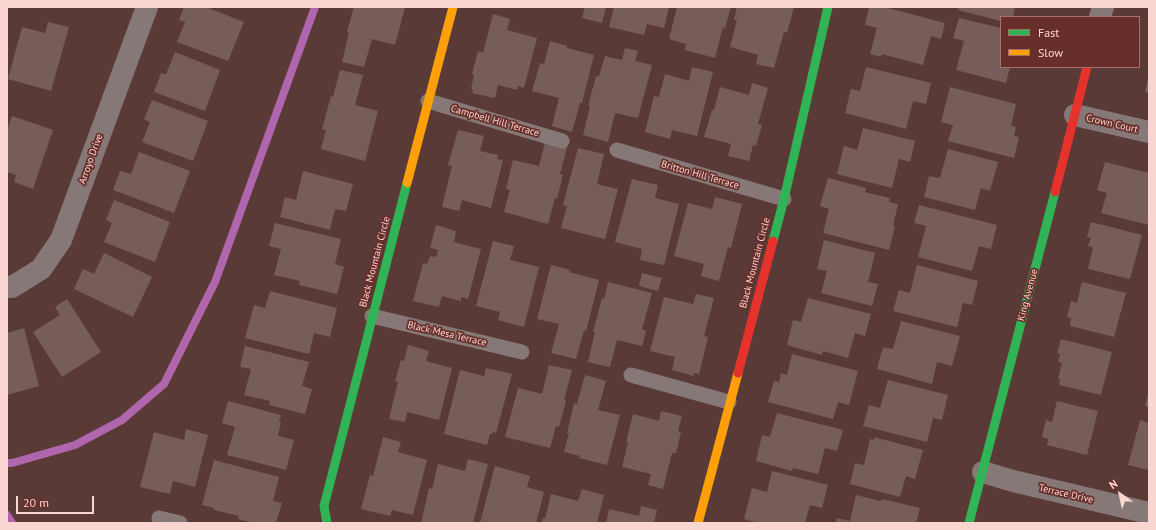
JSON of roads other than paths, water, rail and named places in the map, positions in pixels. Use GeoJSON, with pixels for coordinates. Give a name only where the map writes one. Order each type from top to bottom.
{"type":"FeatureCollection","features":[{"type":"Feature","properties":{"kind":"street","name":"Arroyo Drive"},"geometry":{"type":"LineString","coordinates":[[7,287],[12,287],[41,269],[62,240],[147,7]]}},
{"type":"Feature","properties":{"kind":"street","name":"Black Mountain Circle"},"geometry":{"type":"LineString","coordinates":[[327,523],[324,506],[453,7]]}},
{"type":"Feature","properties":{"kind":"street","name":"Black Mountain Circle"},"geometry":{"type":"LineString","coordinates":[[698,523],[784,199],[828,7]]}},
{"type":"Feature","properties":{"kind":"street","name":"King Avenue"},"geometry":{"type":"LineString","coordinates":[[969,523],[1088,68]]}},
{"type":"Feature","properties":{"kind":"street","name":"Crown Court"},"geometry":{"type":"LineString","coordinates":[[1075,115],[1149,132]]}},
{"type":"Feature","properties":{"kind":"street","name":"Terrace Drive"},"geometry":{"type":"LineString","coordinates":[[983,472],[1013,481],[1149,513]]}},
{"type":"Feature","properties":{"kind":"lane","name":"Campbell Hill Terrace"},"geometry":{"type":"LineString","coordinates":[[428,101],[562,141]]}},
{"type":"Feature","properties":{"kind":"lane","name":"Britton Hill Terrace"},"geometry":{"type":"LineString","coordinates":[[617,150],[784,199]]}},
{"type":"Feature","properties":{"kind":"lane","name":"Black Mesa Terrace"},"geometry":{"type":"LineString","coordinates":[[372,316],[522,352]]}},
{"type":"Feature","properties":{"kind":"lane"},"geometry":{"type":"LineString","coordinates":[[631,375],[729,402]]}},
{"type":"Feature","properties":{"kind":"lane"},"geometry":{"type":"LineString","coordinates":[[159,518],[180,523]]}},
{"type":"Feature","properties":{"kind":"waterway"},"geometry":{"type":"LineString","coordinates":[[7,463],[12,463],[75,445],[122,420],[164,384],[215,282],[315,7]]}},
{"type":"Feature","properties":{"kind":"waterway"},"geometry":{"type":"LineString","coordinates":[[7,515],[12,523]]}}]}
